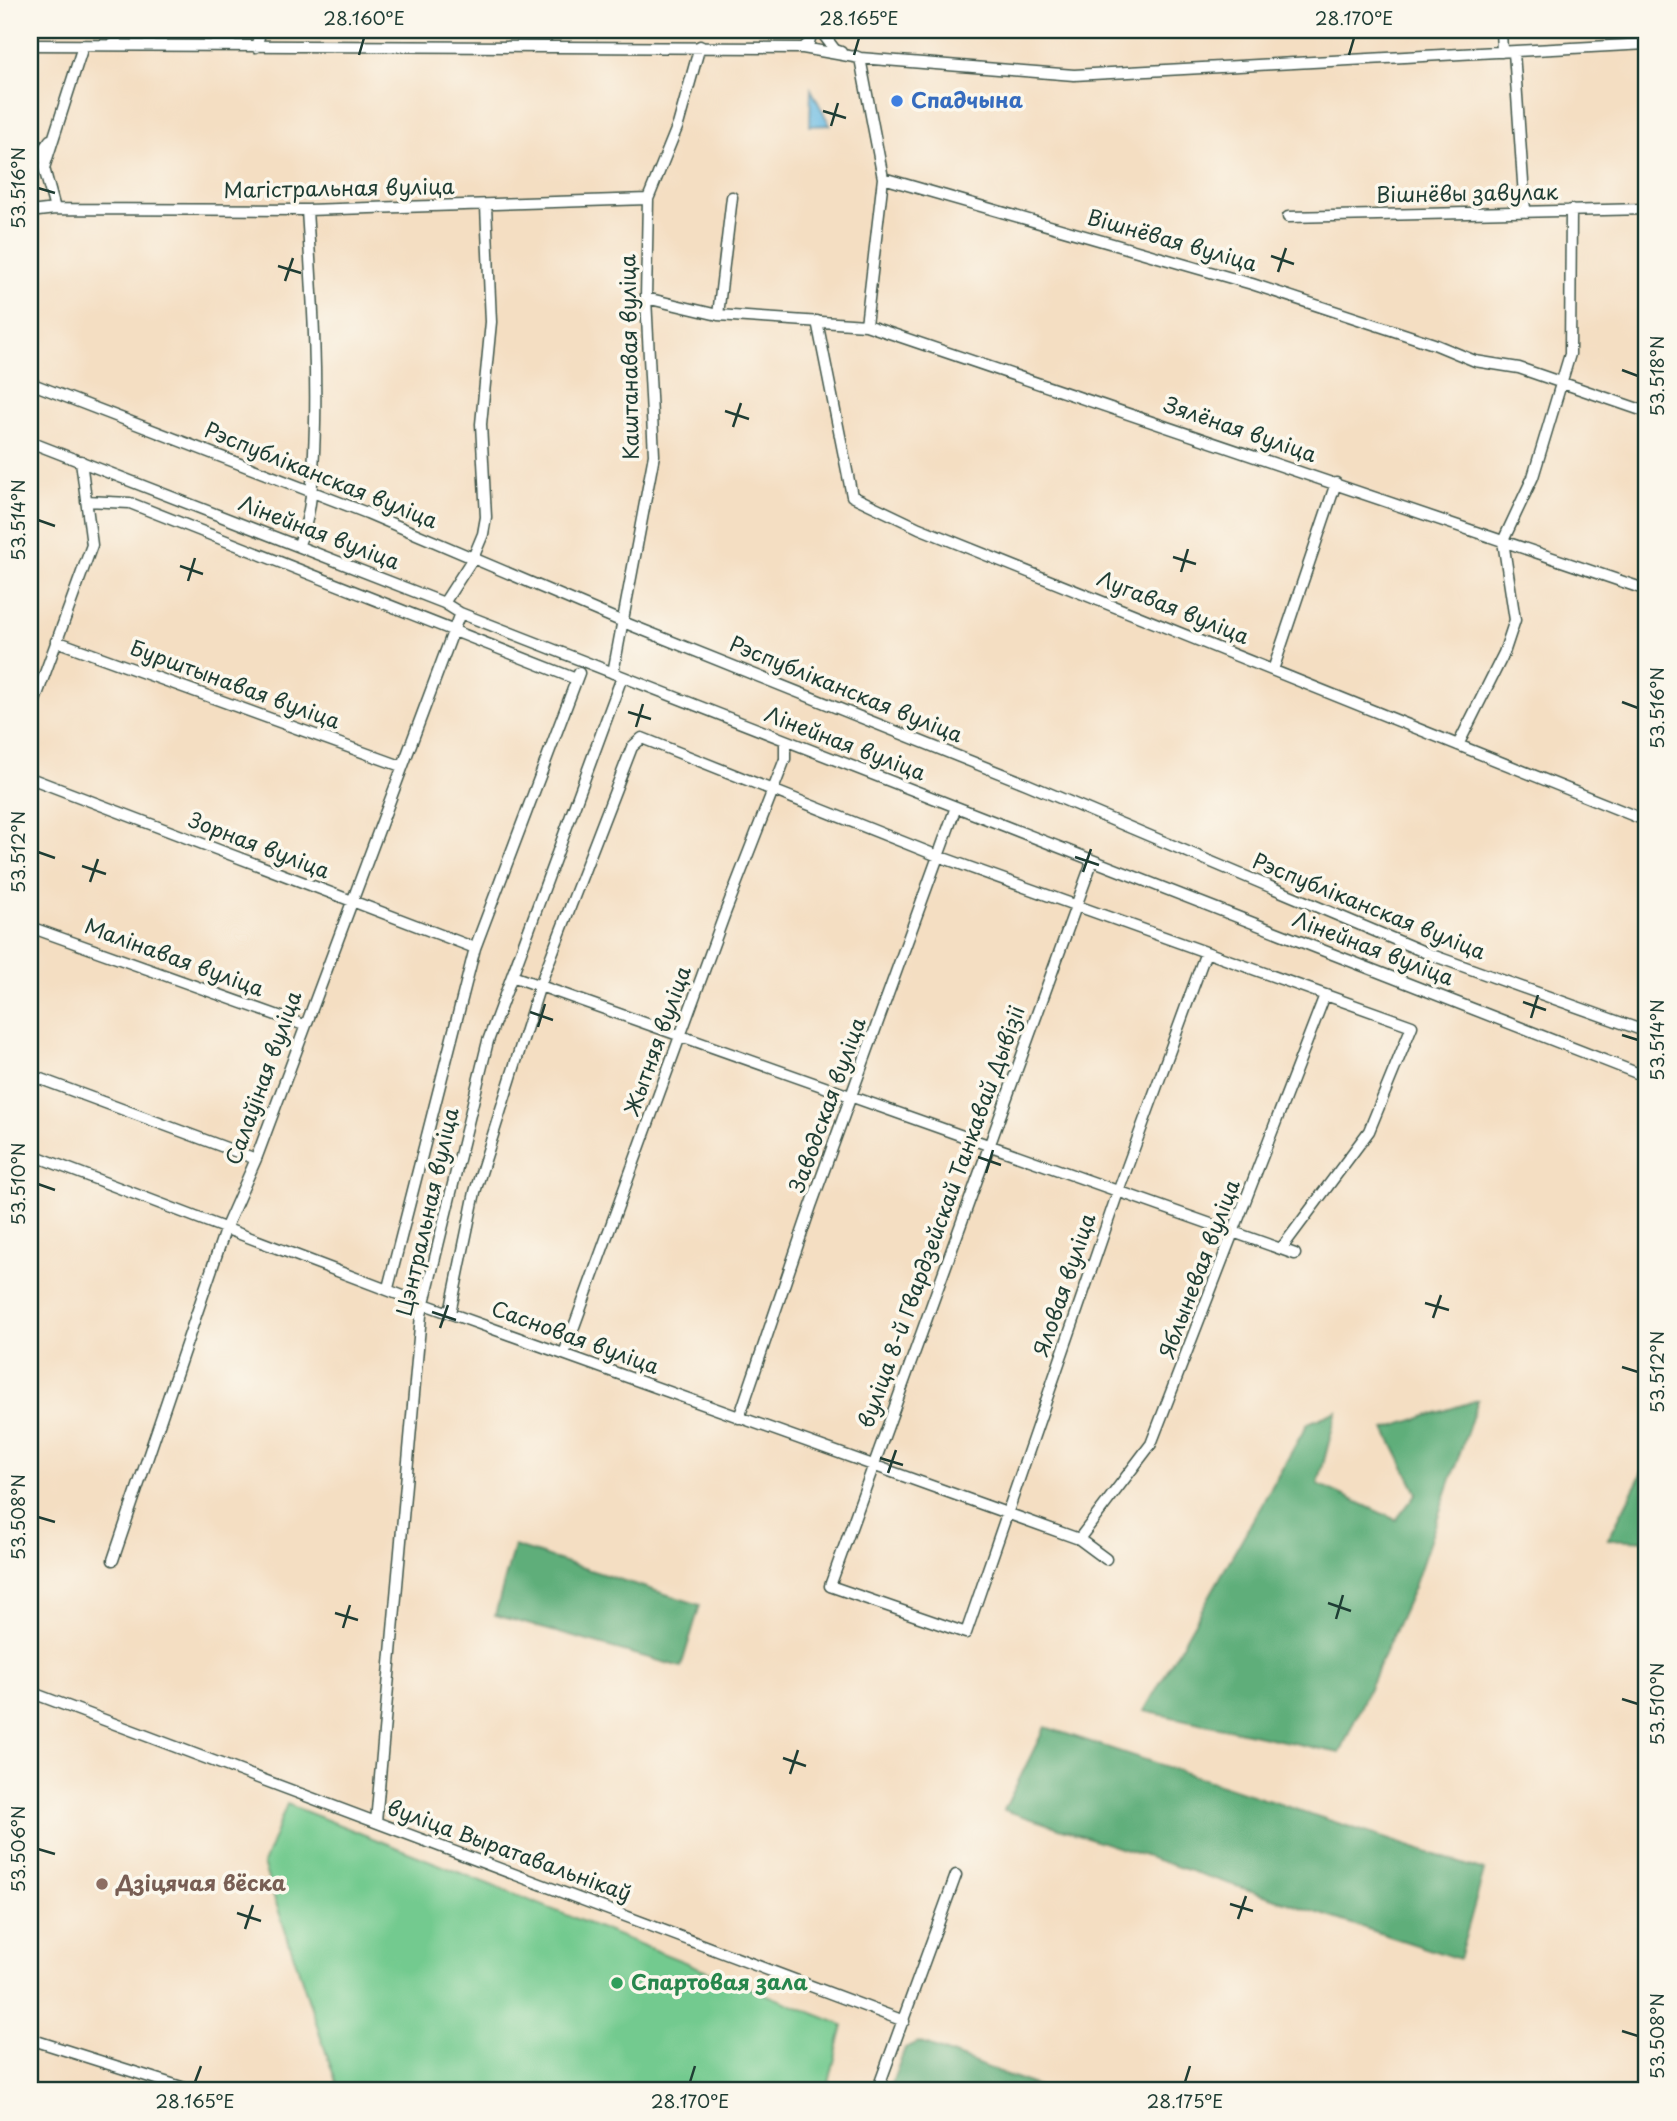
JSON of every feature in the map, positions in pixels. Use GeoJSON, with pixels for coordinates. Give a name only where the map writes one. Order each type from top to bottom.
{"type":"FeatureCollection","features":[{"type":"Feature","properties":{"kind":"street"},"geometry":{"type":"LineString","coordinates":[[113,45],[120,30]]}},
{"type":"Feature","properties":{"kind":"street"},"geometry":{"type":"LineString","coordinates":[[256,47],[261,30]]}},
{"type":"Feature","properties":{"kind":"street"},"geometry":{"type":"LineString","coordinates":[[803,48],[809,43],[812,30]]}},
{"type":"Feature","properties":{"kind":"street"},"geometry":{"type":"LineString","coordinates":[[820,30],[835,50],[860,58]]}},
{"type":"Feature","properties":{"kind":"street"},"geometry":{"type":"LineString","coordinates":[[1501,30],[1502,52]]}},
{"type":"Feature","properties":{"kind":"street"},"geometry":{"type":"LineString","coordinates":[[30,45],[803,48],[860,58],[1074,75],[1647,44]]}},
{"type":"Feature","properties":{"kind":"street"},"geometry":{"type":"LineString","coordinates":[[55,209],[44,168],[83,46]]}},
{"type":"Feature","properties":{"kind":"street","name":"Каштанавая вуліца"},"geometry":{"type":"LineString","coordinates":[[617,675],[623,622],[654,455],[646,298],[648,199],[678,125],[700,46]]}},
{"type":"Feature","properties":{"kind":"street"},"geometry":{"type":"LineString","coordinates":[[1514,51],[1525,211]]}},
{"type":"Feature","properties":{"kind":"street"},"geometry":{"type":"LineString","coordinates":[[860,58],[883,178],[866,325]]}},
{"type":"Feature","properties":{"kind":"street"},"geometry":{"type":"LineString","coordinates":[[30,168],[55,133]]}},
{"type":"Feature","properties":{"kind":"street","name":"Вішнёвая вуліца"},"geometry":{"type":"LineString","coordinates":[[883,178],[1252,284],[1434,344],[1475,361],[1518,368],[1647,412]]}},
{"type":"Feature","properties":{"kind":"street"},"geometry":{"type":"LineString","coordinates":[[718,315],[732,197]]}},
{"type":"Feature","properties":{"kind":"street","name":"Магістральная вуліца"},"geometry":{"type":"LineString","coordinates":[[30,212],[55,209],[307,210],[648,199]]}},
{"type":"Feature","properties":{"kind":"street"},"geometry":{"type":"LineString","coordinates":[[444,603],[473,558],[483,534],[486,517],[481,424],[491,322],[486,206]]}},
{"type":"Feature","properties":{"kind":"street","name":"Вішнёвы завулак"},"geometry":{"type":"LineString","coordinates":[[1288,217],[1647,209]]}},
{"type":"Feature","properties":{"kind":"street"},"geometry":{"type":"LineString","coordinates":[[298,546],[308,525],[312,493],[317,381],[307,210]]}},
{"type":"Feature","properties":{"kind":"street"},"geometry":{"type":"LineString","coordinates":[[1458,745],[1504,653],[1515,620],[1503,541],[1533,477],[1570,354],[1571,210]]}},
{"type":"Feature","properties":{"kind":"street","name":"Зялёная вуліца"},"geometry":{"type":"LineString","coordinates":[[646,298],[718,315],[866,325],[1647,590]]}},
{"type":"Feature","properties":{"kind":"street","name":"Лугавая вуліца"},"geometry":{"type":"LineString","coordinates":[[817,321],[852,496],[919,528],[1647,821]]}},
{"type":"Feature","properties":{"kind":"street","name":"Рэспубліканская вуліца"},"geometry":{"type":"LineString","coordinates":[[30,383],[312,493],[623,622],[1027,784],[1429,954],[1647,1032]]}},
{"type":"Feature","properties":{"kind":"street","name":"Лінейная вуліца"},"geometry":{"type":"LineString","coordinates":[[30,442],[444,603],[460,613],[785,742],[1647,1077]]}},
{"type":"Feature","properties":{"kind":"street"},"geometry":{"type":"LineString","coordinates":[[30,714],[92,545],[81,461]]}},
{"type":"Feature","properties":{"kind":"street"},"geometry":{"type":"LineString","coordinates":[[1273,670],[1336,483]]}},
{"type":"Feature","properties":{"kind":"street","name":"Лінейная вуліца"},"geometry":{"type":"LineString","coordinates":[[86,501],[130,503],[451,631],[578,676]]}},
{"type":"Feature","properties":{"kind":"street","name":"Салаўіная вуліца"},"geometry":{"type":"LineString","coordinates":[[113,1560],[226,1227],[256,1159],[304,1024],[460,613]]}},
{"type":"Feature","properties":{"kind":"street","name":"Бурштынавая вуліца"},"geometry":{"type":"LineString","coordinates":[[56,641],[401,766]]}},
{"type":"Feature","properties":{"kind":"street","name":"Цэнтральная вуліца"},"geometry":{"type":"LineString","coordinates":[[376,1822],[424,1304],[488,1041],[617,675]]}},
{"type":"Feature","properties":{"kind":"street","name":"Цэнтральная вуліца"},"geometry":{"type":"LineString","coordinates":[[388,1288],[475,948],[578,676]]}},
{"type":"Feature","properties":{"kind":"street"},"geometry":{"type":"LineString","coordinates":[[450,1313],[475,1192],[540,985],[632,747],[642,738],[939,856],[1412,1026],[1369,1131],[1281,1249]]}},
{"type":"Feature","properties":{"kind":"street","name":"Жытняя вуліца"},"geometry":{"type":"LineString","coordinates":[[564,1354],[680,1035],[785,759],[785,742]]}},
{"type":"Feature","properties":{"kind":"street","name":"Зорная вуліца"},"geometry":{"type":"LineString","coordinates":[[30,778],[475,948]]}},
{"type":"Feature","properties":{"kind":"street","name":"Заводская вуліца"},"geometry":{"type":"LineString","coordinates":[[739,1418],[851,1096],[956,807]]}},
{"type":"Feature","properties":{"kind":"street","name":"вуліца 8-й Гвардзейскай Танкавай Дывізіі"},"geometry":{"type":"LineString","coordinates":[[966,1633],[830,1586],[1075,905],[1093,862]]}},
{"type":"Feature","properties":{"kind":"street","name":"Малінавая вуліца"},"geometry":{"type":"LineString","coordinates":[[30,927],[304,1024]]}},
{"type":"Feature","properties":{"kind":"street","name":"Яловая вуліца"},"geometry":{"type":"LineString","coordinates":[[966,1633],[1118,1192],[1206,952]]}},
{"type":"Feature","properties":{"kind":"street"},"geometry":{"type":"LineString","coordinates":[[512,976],[1295,1254]]}},
{"type":"Feature","properties":{"kind":"street","name":"Яблыневая вуліца"},"geometry":{"type":"LineString","coordinates":[[1079,1539],[1152,1444],[1325,995]]}},
{"type":"Feature","properties":{"kind":"street"},"geometry":{"type":"LineString","coordinates":[[30,1075],[256,1159]]}},
{"type":"Feature","properties":{"kind":"street","name":"Сасновая вуліца"},"geometry":{"type":"LineString","coordinates":[[30,1154],[388,1288],[424,1304],[1079,1539],[1106,1559]]}},
{"type":"Feature","properties":{"kind":"street","name":"вуліца Выратавальнікаў"},"geometry":{"type":"LineString","coordinates":[[30,1692],[904,2021]]}},
{"type":"Feature","properties":{"kind":"street"},"geometry":{"type":"LineString","coordinates":[[877,2091],[956,1875]]}},
{"type":"Feature","properties":{"kind":"street"},"geometry":{"type":"LineString","coordinates":[[30,2039],[194,2091]]}},
{"type":"Feature","properties":{"kind":"green space"},"geometry":{"type":"Polygon","coordinates":[[[1478,1400],[1414,1587],[1340,1753],[1144,1711],[1308,1423],[1337,1411],[1318,1484],[1396,1520],[1417,1493],[1385,1429],[1478,1400]]]}},
{"type":"Feature","properties":{"kind":"green space"},"geometry":{"type":"Polygon","coordinates":[[[1647,1463],[1647,1541],[1608,1539],[1647,1463]]]}},
{"type":"Feature","properties":{"kind":"green space"},"geometry":{"type":"Polygon","coordinates":[[[514,1546],[700,1605],[681,1667],[495,1615],[514,1546]]]}},
{"type":"Feature","properties":{"kind":"green space"},"geometry":{"type":"Polygon","coordinates":[[[1045,1727],[1484,1871],[1459,1959],[1004,1810],[1045,1727]]]}},
{"type":"Feature","properties":{"kind":"green space"},"geometry":{"type":"Polygon","coordinates":[[[287,1804],[843,2025],[827,2091],[339,2091],[263,1864],[287,1804]]]}},
{"type":"Feature","properties":{"kind":"green space"},"geometry":{"type":"Polygon","coordinates":[[[919,2042],[1050,2091],[889,2091],[905,2048],[919,2042]]]}},
{"type":"Feature","properties":{"kind":"water"},"geometry":{"type":"Polygon","coordinates":[[[811,89],[830,125],[810,126],[811,89]]]}},
{"type":"Feature","properties":{"kind":"place","name":"Спадчына"},"geometry":{"type":"Point","coordinates":[897,101]}},
{"type":"Feature","properties":{"kind":"place","name":"Дзіцячая вёска"},"geometry":{"type":"Point","coordinates":[102,1884]}},
{"type":"Feature","properties":{"kind":"place","name":"Спартовая зала"},"geometry":{"type":"Point","coordinates":[617,1983]}}]}
